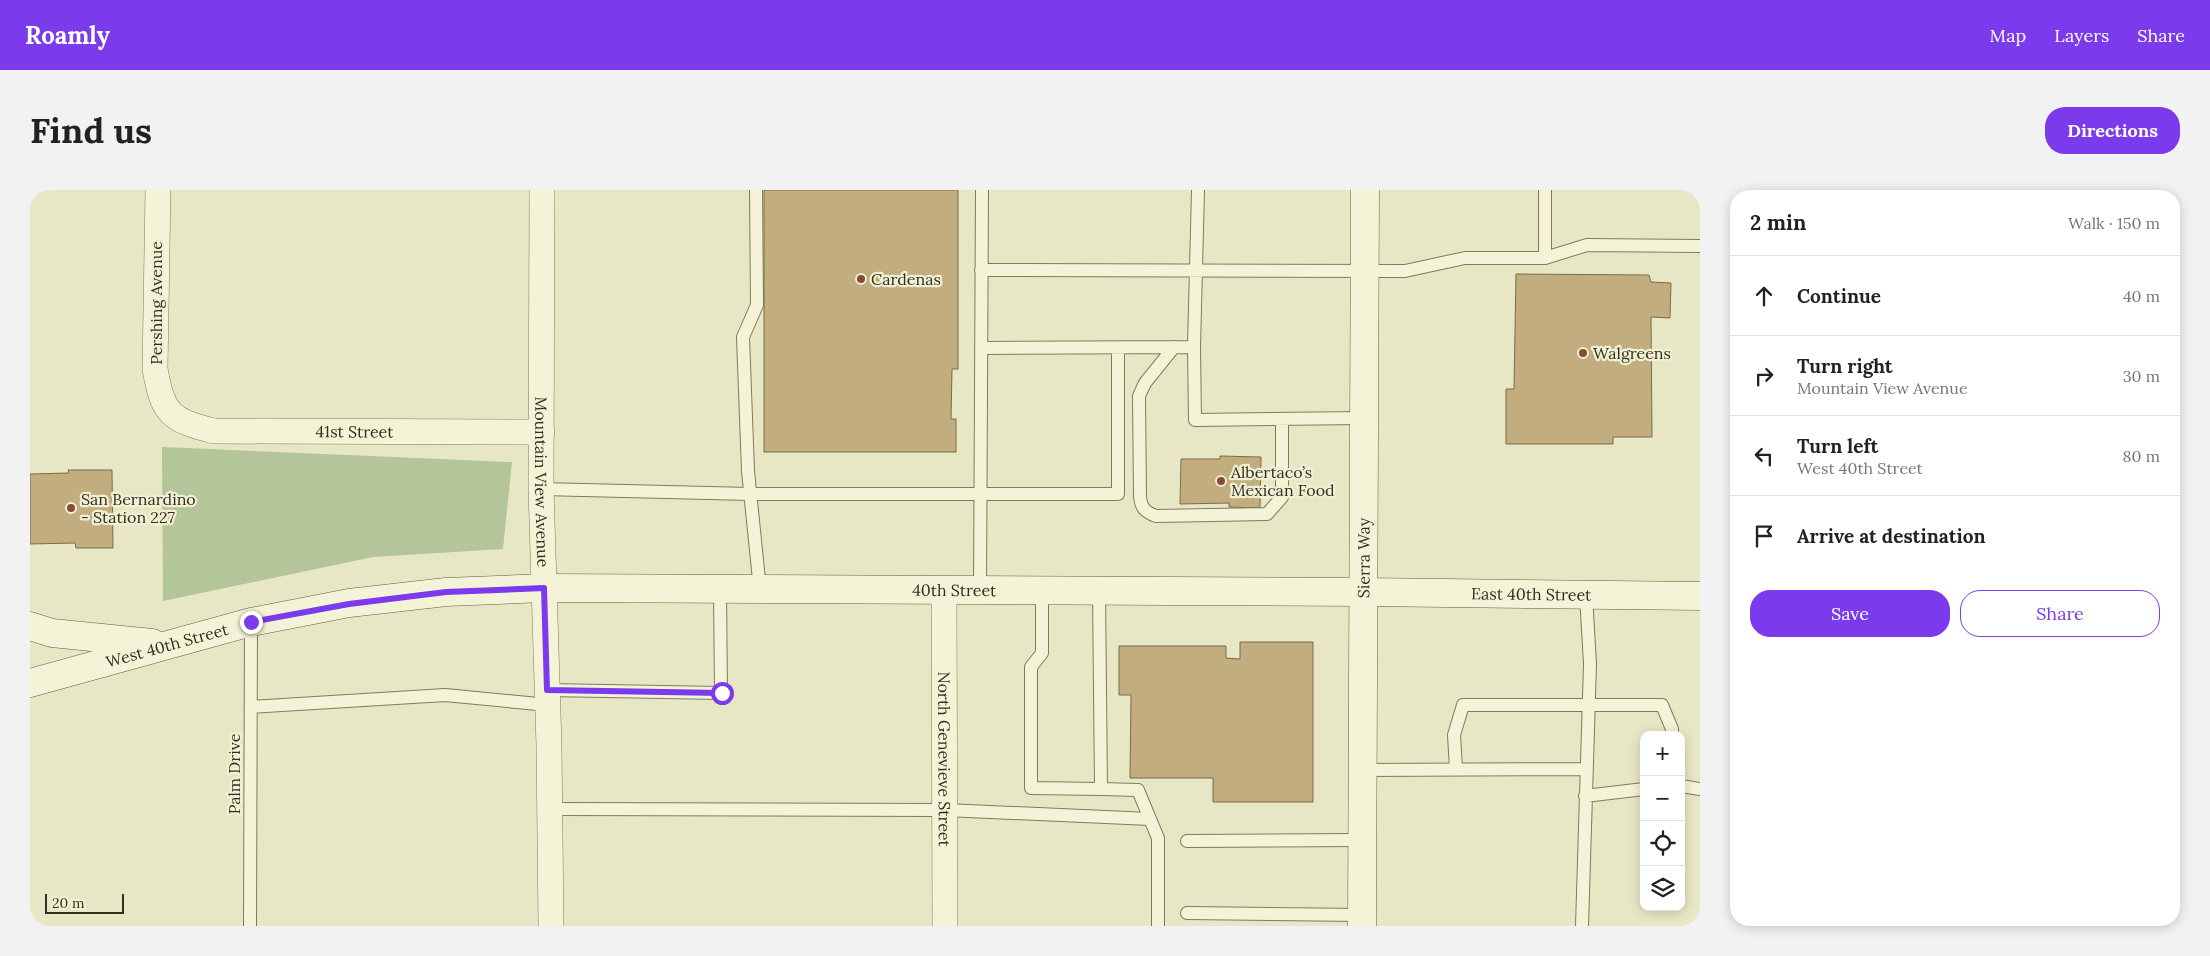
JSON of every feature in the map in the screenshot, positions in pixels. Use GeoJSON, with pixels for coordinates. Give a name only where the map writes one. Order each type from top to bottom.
{"type":"FeatureCollection","features":[{"type":"Feature","properties":{"kind":"main road","name":"Sierra Way"},"geometry":{"type":"LineString","coordinates":[[1362,921],[1365,190]]}},
{"type":"Feature","properties":{"kind":"main road","name":"40th Street"},"geometry":{"type":"LineString","coordinates":[[544,588],[1364,592]]}},
{"type":"Feature","properties":{"kind":"main road","name":"West 40th Street"},"geometry":{"type":"LineString","coordinates":[[30,683],[251,622],[349,604],[446,592],[544,588]]}},
{"type":"Feature","properties":{"kind":"main road","name":"East 40th Street"},"geometry":{"type":"LineString","coordinates":[[1364,592],[1700,596]]}},
{"type":"Feature","properties":{"kind":"main road"},"geometry":{"type":"LineString","coordinates":[[30,626],[52,633],[166,645]]}},
{"type":"Feature","properties":{"kind":"street","name":"Pershing Avenue"},"geometry":{"type":"LineString","coordinates":[[158,190],[155,369],[160,393],[170,414]]}},
{"type":"Feature","properties":{"kind":"street","name":"Mountain View Avenue"},"geometry":{"type":"LineString","coordinates":[[542,190],[541,489],[548,698],[551,926]]}},
{"type":"Feature","properties":{"kind":"street","name":"41st Street"},"geometry":{"type":"LineString","coordinates":[[170,414],[191,425],[214,431],[542,432]]}},
{"type":"Feature","properties":{"kind":"street","name":"North Genevieve Street"},"geometry":{"type":"LineString","coordinates":[[944,591],[945,926]]}},
{"type":"Feature","properties":{"kind":"lane"},"geometry":{"type":"LineString","coordinates":[[756,190],[757,305],[743,337],[750,494],[760,590]]}},
{"type":"Feature","properties":{"kind":"lane"},"geometry":{"type":"LineString","coordinates":[[980,591],[982,190]]}},
{"type":"Feature","properties":{"kind":"lane"},"geometry":{"type":"LineString","coordinates":[[1198,190],[1194,347],[1196,420],[1364,418]]}},
{"type":"Feature","properties":{"kind":"lane"},"geometry":{"type":"LineString","coordinates":[[1545,190],[1545,258]]}},
{"type":"Feature","properties":{"kind":"lane"},"geometry":{"type":"LineString","coordinates":[[981,270],[1405,271],[1465,258],[1545,258],[1588,245],[1700,246]]}},
{"type":"Feature","properties":{"kind":"lane"},"geometry":{"type":"LineString","coordinates":[[1174,347],[1145,383],[1139,396],[1140,496],[1141,505],[1146,512],[1156,516],[1267,514],[1282,497],[1282,419]]}},
{"type":"Feature","properties":{"kind":"lane"},"geometry":{"type":"LineString","coordinates":[[981,348],[1194,347]]}},
{"type":"Feature","properties":{"kind":"lane"},"geometry":{"type":"LineString","coordinates":[[541,489],[750,494],[1118,494],[1118,348]]}},
{"type":"Feature","properties":{"kind":"lane"},"geometry":{"type":"LineString","coordinates":[[251,707],[445,695],[548,698],[722,693],[720,590]]}},
{"type":"Feature","properties":{"kind":"lane"},"geometry":{"type":"LineString","coordinates":[[1042,591],[1042,653],[1031,667],[1031,788],[1138,790],[1158,838],[1158,926]]}},
{"type":"Feature","properties":{"kind":"lane"},"geometry":{"type":"LineString","coordinates":[[1099,591],[1101,789]]}},
{"type":"Feature","properties":{"kind":"lane"},"geometry":{"type":"LineString","coordinates":[[1582,926],[1590,664],[1586,595]]}},
{"type":"Feature","properties":{"kind":"lane","name":"Palm Drive"},"geometry":{"type":"LineString","coordinates":[[250,926],[251,622]]}},
{"type":"Feature","properties":{"kind":"lane"},"geometry":{"type":"LineString","coordinates":[[1456,769],[1454,735],[1463,706],[1662,705],[1672,731]]}},
{"type":"Feature","properties":{"kind":"lane"},"geometry":{"type":"LineString","coordinates":[[1362,770],[1586,769]]}},
{"type":"Feature","properties":{"kind":"lane"},"geometry":{"type":"LineString","coordinates":[[1685,787],[1700,789]]}},
{"type":"Feature","properties":{"kind":"lane"},"geometry":{"type":"LineString","coordinates":[[1585,796],[1640,789]]}},
{"type":"Feature","properties":{"kind":"lane"},"geometry":{"type":"LineString","coordinates":[[550,809],[945,810],[1150,819]]}},
{"type":"Feature","properties":{"kind":"lane"},"geometry":{"type":"LineString","coordinates":[[1187,841],[1362,840]]}},
{"type":"Feature","properties":{"kind":"lane"},"geometry":{"type":"LineString","coordinates":[[1188,913],[1362,921]]}},
{"type":"Feature","properties":{"kind":"green space"},"geometry":{"type":"Polygon","coordinates":[[[162,447],[512,462],[503,549],[373,557],[163,601],[162,447]]]}},
{"type":"Feature","properties":{"kind":"building","name":"Cardenas"},"geometry":{"type":"Polygon","coordinates":[[[764,190],[958,190],[958,369],[952,369],[951,419],[956,419],[956,452],[764,452],[764,190]]]}},
{"type":"Feature","properties":{"kind":"building","name":"Walgreens"},"geometry":{"type":"Polygon","coordinates":[[[1516,274],[1649,275],[1651,282],[1671,283],[1670,318],[1651,317],[1652,437],[1613,437],[1613,444],[1506,444],[1506,389],[1514,389],[1516,274]]]}},
{"type":"Feature","properties":{"kind":"building","name":"Albertaco’s Mexican Food"},"geometry":{"type":"Polygon","coordinates":[[[1220,456],[1261,457],[1260,508],[1229,507],[1229,503],[1180,504],[1181,459],[1220,459],[1220,456]]]}},
{"type":"Feature","properties":{"kind":"building","name":"San Bernardino - Station 227"},"geometry":{"type":"Polygon","coordinates":[[[68,470],[112,470],[113,548],[76,548],[75,543],[30,544],[30,474],[69,473],[68,470]]]}},
{"type":"Feature","properties":{"kind":"building"},"geometry":{"type":"Polygon","coordinates":[[[1240,642],[1313,642],[1313,802],[1213,802],[1213,778],[1130,778],[1131,695],[1119,695],[1119,646],[1226,646],[1226,658],[1240,659],[1240,642]]]}},
{"type":"Feature","properties":{"kind":"place","name":"Cardenas"},"geometry":{"type":"Point","coordinates":[861,279]}},
{"type":"Feature","properties":{"kind":"place","name":"Walgreens"},"geometry":{"type":"Point","coordinates":[1583,353]}},
{"type":"Feature","properties":{"kind":"place","name":"Albertaco’s Mexican Food"},"geometry":{"type":"Point","coordinates":[1221,481]}},
{"type":"Feature","properties":{"kind":"place","name":"San Bernardino - Station 227"},"geometry":{"type":"Point","coordinates":[71,508]}},
{"type":"Feature","properties":{"kind":"route"},"geometry":{"type":"LineString","coordinates":[[251,622],[349,604],[446,592],[544,588],[547,690],[722,693]]}}]}
